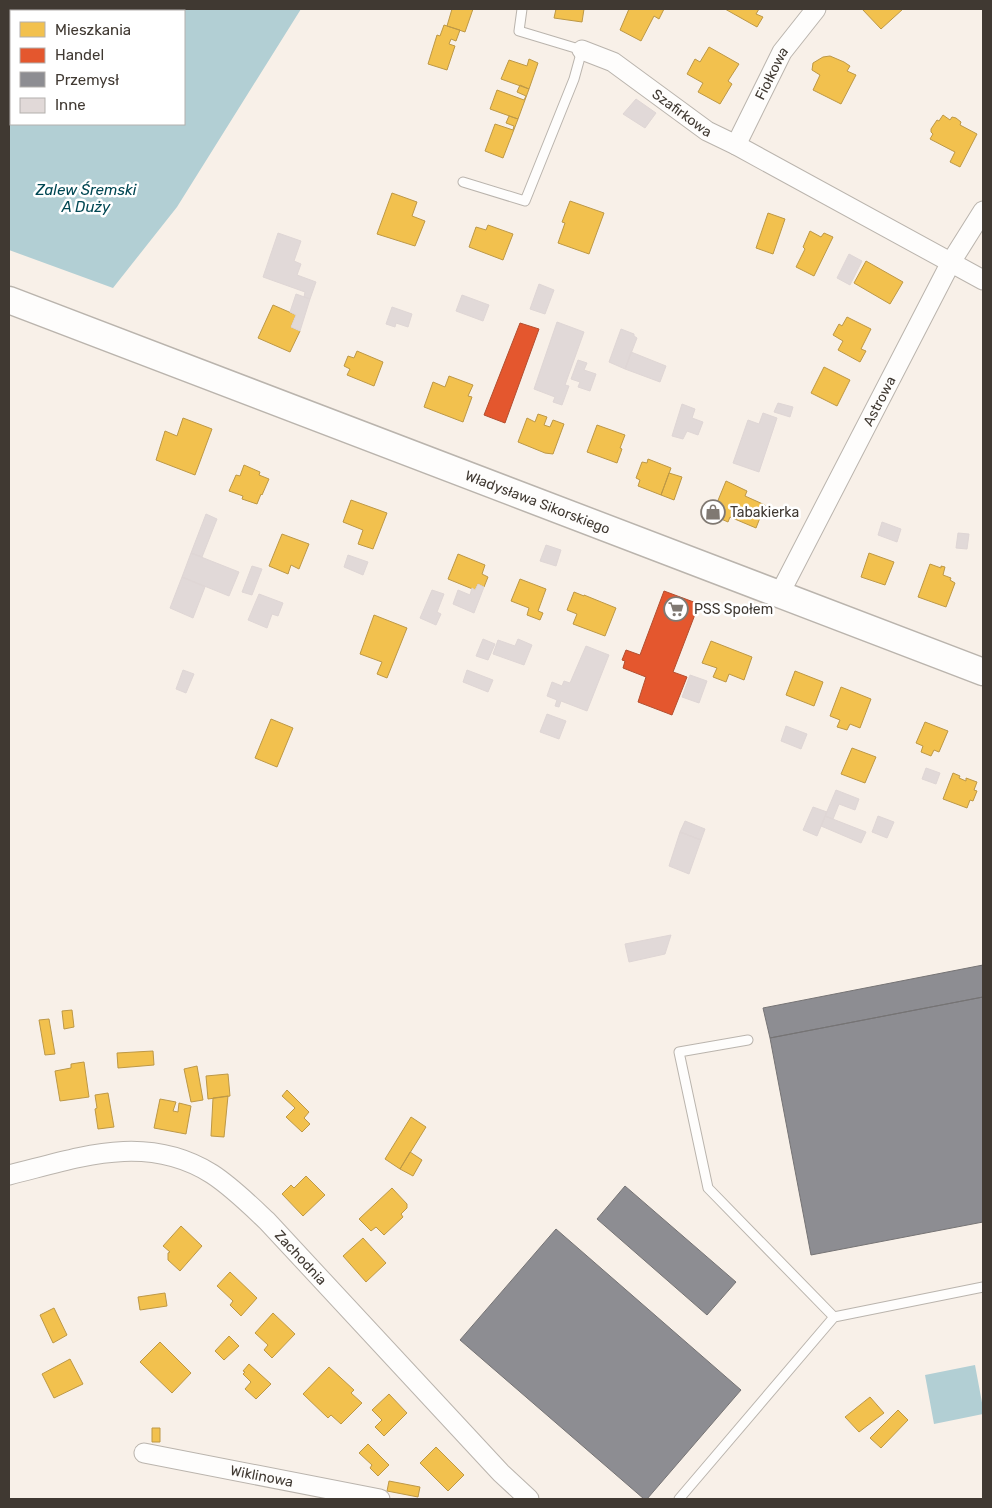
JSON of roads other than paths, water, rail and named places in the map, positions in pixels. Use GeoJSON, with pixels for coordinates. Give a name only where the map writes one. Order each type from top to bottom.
{"type":"FeatureCollection","features":[{"type":"Feature","properties":{"kind":"main road","name":"Władysława Sikorskiego"},"geometry":{"type":"LineString","coordinates":[[9,300],[983,672]]}},
{"type":"Feature","properties":{"kind":"street","name":"Fiołkowa"},"geometry":{"type":"LineString","coordinates":[[736,145],[782,52],[816,9]]}},
{"type":"Feature","properties":{"kind":"street","name":"Szafirkowa"},"geometry":{"type":"LineString","coordinates":[[582,50],[613,62],[707,131],[983,280]]}},
{"type":"Feature","properties":{"kind":"street","name":"Astrowa"},"geometry":{"type":"LineString","coordinates":[[780,593],[951,262],[983,211]]}},
{"type":"Feature","properties":{"kind":"street","name":"Zachodnia"},"geometry":{"type":"LineString","coordinates":[[9,1175],[101,1153],[135,1150],[165,1154],[197,1165],[212,1174],[230,1187],[267,1221],[501,1473],[530,1499]]}},
{"type":"Feature","properties":{"kind":"street","name":"Wiklinowa"},"geometry":{"type":"LineString","coordinates":[[144,1453],[380,1499]]}},
{"type":"Feature","properties":{"kind":"lane"},"geometry":{"type":"LineString","coordinates":[[462,182],[525,201],[574,79],[582,50],[520,31],[522,9]]}},
{"type":"Feature","properties":{"kind":"lane"},"geometry":{"type":"LineString","coordinates":[[748,1040],[679,1052],[708,1188],[834,1317]]}},
{"type":"Feature","properties":{"kind":"lane"},"geometry":{"type":"LineString","coordinates":[[679,1499],[834,1317],[983,1287]]}},
{"type":"Feature","properties":{"kind":"water","name":"Zalew Śremski A Duży"},"geometry":{"type":"Polygon","coordinates":[[[301,9],[177,207],[113,288],[9,250],[9,19],[10,17],[10,125],[185,125],[185,10],[15,10],[301,9]]]}},
{"type":"Feature","properties":{"kind":"water"},"geometry":{"type":"Polygon","coordinates":[[[975,1365],[983,1414],[934,1424],[925,1375],[975,1365]]]}},
{"type":"Feature","properties":{"kind":"place","name":"Tabakierka"},"geometry":{"type":"Point","coordinates":[713,512]}},
{"type":"Feature","properties":{"kind":"place","name":"PSS Społem"},"geometry":{"type":"Point","coordinates":[676,609]}}]}
